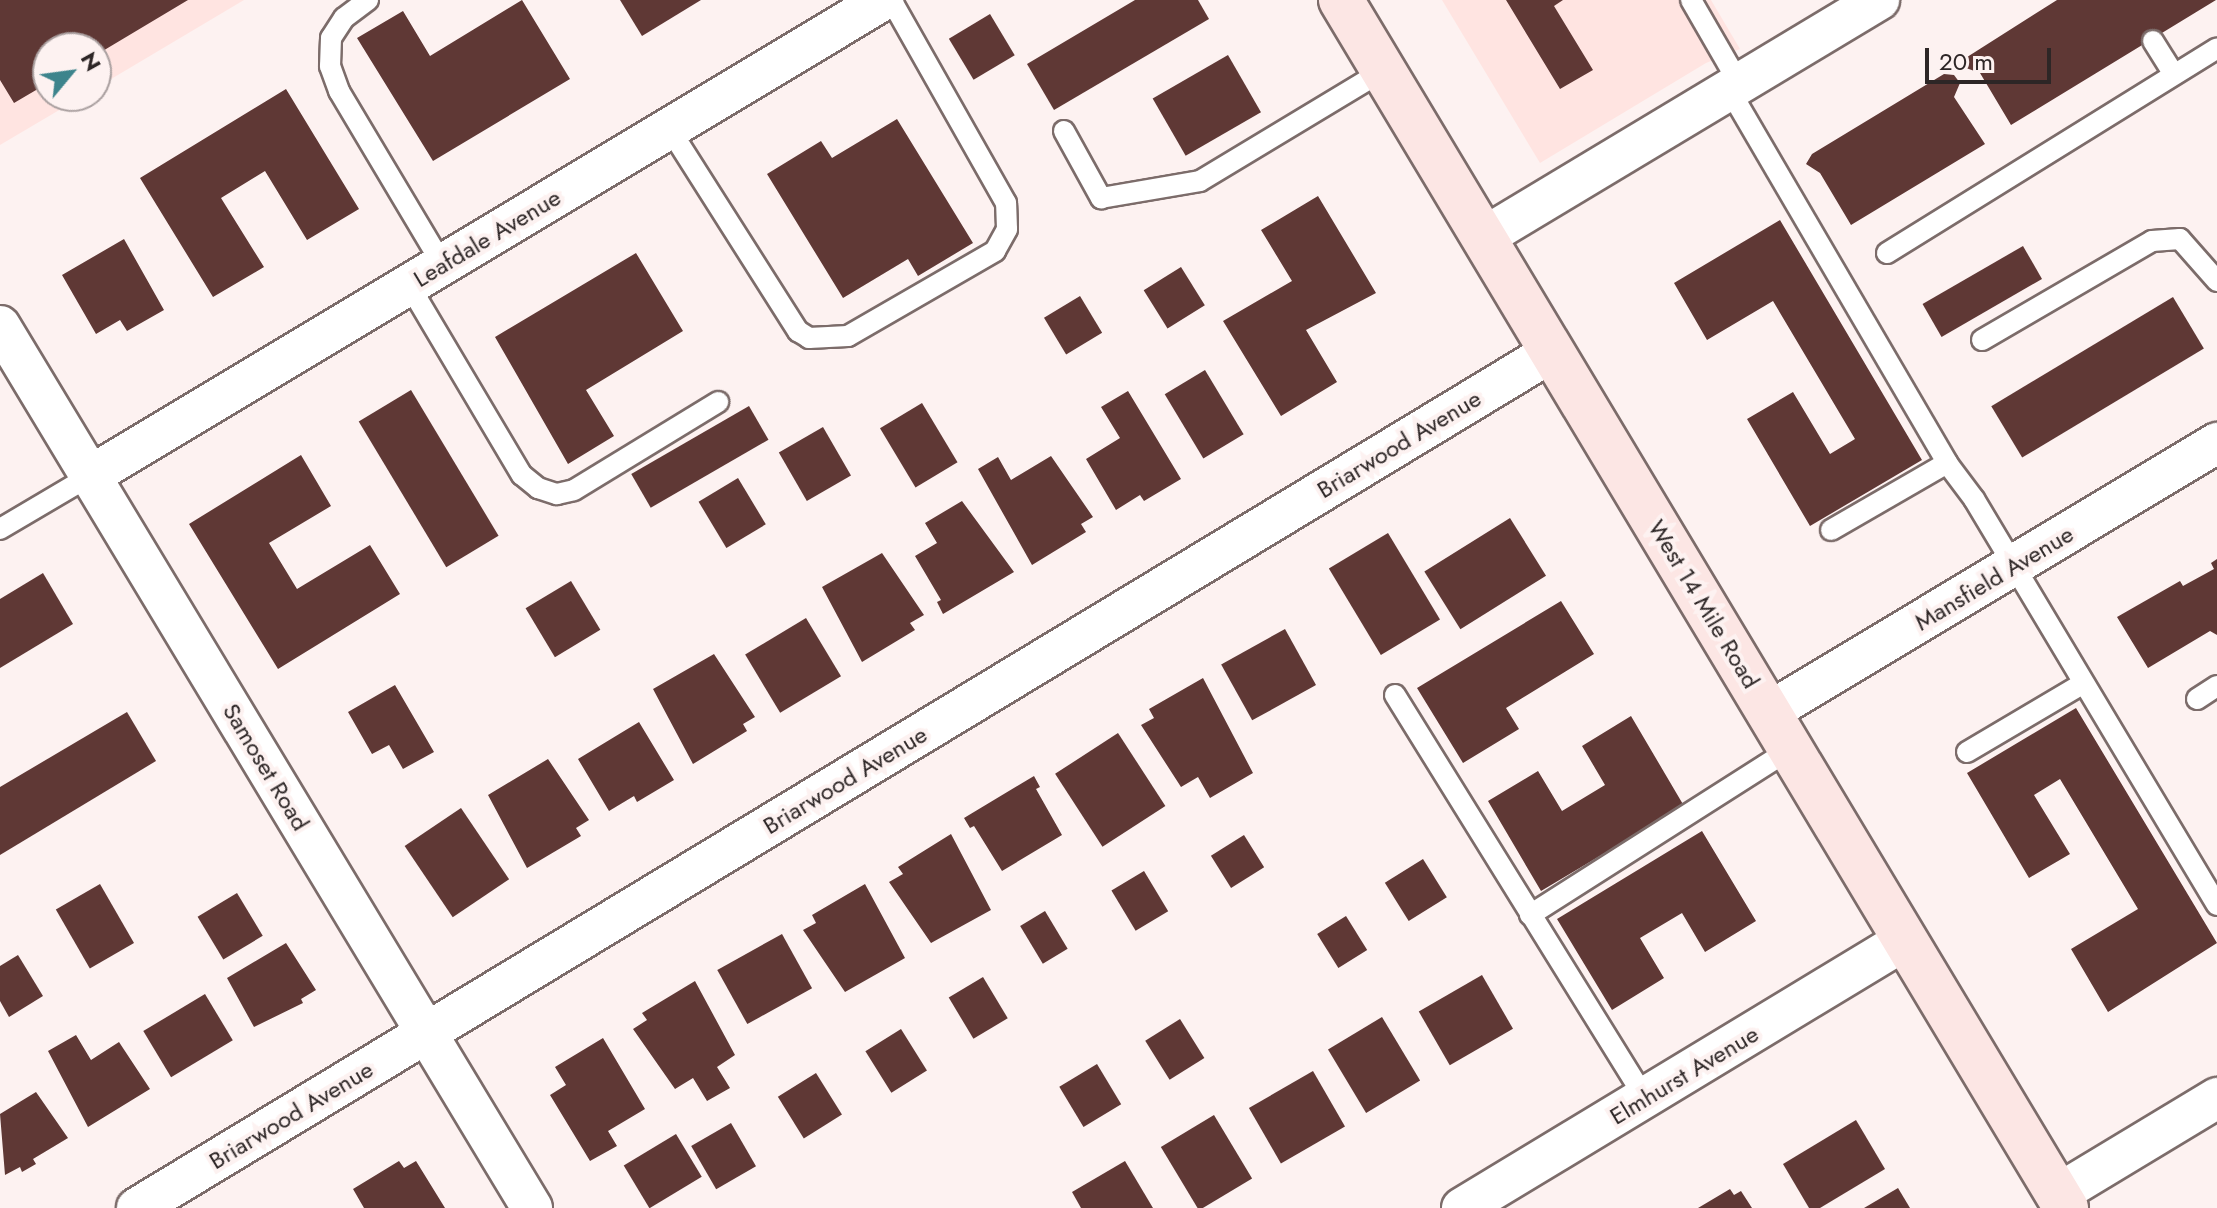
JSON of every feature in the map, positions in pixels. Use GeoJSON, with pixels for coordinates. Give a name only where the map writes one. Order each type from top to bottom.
{"type":"FeatureCollection","features":[{"type":"Feature","properties":{"kind":"main road","name":"West 14 Mile Road"},"geometry":{"type":"LineString","coordinates":[[1341,0],[2062,1201]]}},
{"type":"Feature","properties":{"kind":"street"},"geometry":{"type":"LineString","coordinates":[[1484,237],[1879,0]]}},
{"type":"Feature","properties":{"kind":"street","name":"Leafdale Avenue"},"geometry":{"type":"LineString","coordinates":[[90,476],[882,1]]}},
{"type":"Feature","properties":{"kind":"street","name":"Samoset Road"},"geometry":{"type":"LineString","coordinates":[[0,326],[532,1208]]}},
{"type":"Feature","properties":{"kind":"street","name":"Briarwood Avenue"},"geometry":{"type":"LineString","coordinates":[[137,1208],[1553,351]]}},
{"type":"Feature","properties":{"kind":"street","name":"Mansfield Avenue"},"geometry":{"type":"LineString","coordinates":[[1769,712],[2013,569],[2217,443]]}},
{"type":"Feature","properties":{"kind":"street","name":"Elmhurst Avenue"},"geometry":{"type":"LineString","coordinates":[[1462,1208],[1905,940]]}},
{"type":"Feature","properties":{"kind":"street"},"geometry":{"type":"LineString","coordinates":[[2062,1201],[2217,1098]]}},
{"type":"Feature","properties":{"kind":"lane"},"geometry":{"type":"LineString","coordinates":[[368,0],[344,18],[331,38],[330,66],[425,275],[522,475],[538,488],[557,494],[574,490],[718,402]]}},
{"type":"Feature","properties":{"kind":"lane"},"geometry":{"type":"LineString","coordinates":[[1691,0],[1735,88],[1947,463],[2217,905]]}},
{"type":"Feature","properties":{"kind":"lane"},"geometry":{"type":"LineString","coordinates":[[669,128],[798,331],[809,338],[848,336],[995,251],[1008,219],[996,183],[882,1]]}},
{"type":"Feature","properties":{"kind":"lane"},"geometry":{"type":"LineString","coordinates":[[2153,41],[2174,74]]}},
{"type":"Feature","properties":{"kind":"lane"},"geometry":{"type":"LineString","coordinates":[[1887,253],[2217,48]]}},
{"type":"Feature","properties":{"kind":"lane"},"geometry":{"type":"LineString","coordinates":[[1064,131],[1101,198],[1200,181],[1384,70]]}},
{"type":"Feature","properties":{"kind":"lane"},"geometry":{"type":"LineString","coordinates":[[1982,340],[2152,241],[2180,239],[2206,263],[2217,281]]}},
{"type":"Feature","properties":{"kind":"lane"},"geometry":{"type":"LineString","coordinates":[[1831,530],[1947,463]]}},
{"type":"Feature","properties":{"kind":"lane"},"geometry":{"type":"LineString","coordinates":[[0,529],[90,476]]}},
{"type":"Feature","properties":{"kind":"lane"},"geometry":{"type":"LineString","coordinates":[[1967,752],[2082,684]]}},
{"type":"Feature","properties":{"kind":"lane"},"geometry":{"type":"LineString","coordinates":[[2197,699],[2217,686]]}},
{"type":"Feature","properties":{"kind":"lane"},"geometry":{"type":"LineString","coordinates":[[1395,695],[1645,1098]]}},
{"type":"Feature","properties":{"kind":"lane"},"geometry":{"type":"LineString","coordinates":[[1530,915],[1791,749]]}},
{"type":"Feature","properties":{"kind":"shaded area"},"geometry":{"type":"Polygon","coordinates":[[[0,0],[244,0],[112,78],[112,32],[32,32],[32,112],[56,112],[0,145],[0,0]]]}},
{"type":"Feature","properties":{"kind":"shaded area"},"geometry":{"type":"Polygon","coordinates":[[[1442,0],[1711,0],[1740,49],[1706,63],[1540,163],[1442,0]]]}},
{"type":"Feature","properties":{"kind":"building"},"geometry":{"type":"Polygon","coordinates":[[[0,0],[188,0],[112,45],[112,32],[32,32],[32,92],[14,103],[0,80],[0,0]]]}},
{"type":"Feature","properties":{"kind":"building"},"geometry":{"type":"Polygon","coordinates":[[[522,0],[570,79],[433,161],[357,38],[403,11],[430,56],[522,0]]]}},
{"type":"Feature","properties":{"kind":"building"},"geometry":{"type":"Polygon","coordinates":[[[620,0],[701,0],[642,36],[620,0]]]}},
{"type":"Feature","properties":{"kind":"building"},"geometry":{"type":"Polygon","coordinates":[[[1135,0],[1198,0],[1209,19],[1054,110],[1027,64],[1135,0]]]}},
{"type":"Feature","properties":{"kind":"building"},"geometry":{"type":"Polygon","coordinates":[[[1506,0],[1563,0],[1554,6],[1593,70],[1560,89],[1506,0]]]}},
{"type":"Feature","properties":{"kind":"building"},"geometry":{"type":"Polygon","coordinates":[[[2057,0],[2216,0],[2011,125],[1980,73],[1966,68],[1964,59],[2057,0]]]}},
{"type":"Feature","properties":{"kind":"building"},"geometry":{"type":"Polygon","coordinates":[[[990,14],[1015,55],[974,80],[949,39],[990,14]]]}},
{"type":"Feature","properties":{"kind":"building"},"geometry":{"type":"Polygon","coordinates":[[[1228,55],[1261,112],[1186,156],[1153,98],[1228,55]]]}},
{"type":"Feature","properties":{"kind":"building"},"geometry":{"type":"Polygon","coordinates":[[[1944,74],[1954,75],[1960,83],[1954,97],[1985,144],[1851,225],[1820,173],[1806,164],[1812,154],[1944,74]]]}},
{"type":"Feature","properties":{"kind":"building"},"geometry":{"type":"Polygon","coordinates":[[[286,89],[359,209],[307,240],[265,171],[221,198],[264,267],[213,297],[140,178],[286,89]]]}},
{"type":"Feature","properties":{"kind":"building"},"geometry":{"type":"Polygon","coordinates":[[[897,119],[973,243],[918,276],[908,259],[843,298],[767,174],[821,141],[832,158],[897,119]]]}},
{"type":"Feature","properties":{"kind":"building"},"geometry":{"type":"Polygon","coordinates":[[[1318,196],[1376,293],[1306,330],[1337,382],[1281,416],[1223,321],[1292,281],[1261,230],[1318,196]]]}},
{"type":"Feature","properties":{"kind":"building"},"geometry":{"type":"Polygon","coordinates":[[[1780,220],[1922,460],[1810,526],[1747,419],[1793,392],[1830,454],[1855,439],[1773,301],[1707,340],[1674,283],[1780,220]]]}},
{"type":"Feature","properties":{"kind":"building"},"geometry":{"type":"Polygon","coordinates":[[[124,239],[164,310],[127,331],[120,320],[96,334],[62,275],[124,239]]]}},
{"type":"Feature","properties":{"kind":"building"},"geometry":{"type":"Polygon","coordinates":[[[2023,246],[2042,279],[1942,337],[1923,304],[2023,246]]]}},
{"type":"Feature","properties":{"kind":"building"},"geometry":{"type":"Polygon","coordinates":[[[636,253],[683,331],[586,390],[614,436],[568,464],[495,337],[636,253]]]}},
{"type":"Feature","properties":{"kind":"building"},"geometry":{"type":"Polygon","coordinates":[[[1181,267],[1205,305],[1168,328],[1144,290],[1181,267]]]}},
{"type":"Feature","properties":{"kind":"building"},"geometry":{"type":"Polygon","coordinates":[[[1080,296],[1102,333],[1066,354],[1044,318],[1080,296]]]}},
{"type":"Feature","properties":{"kind":"building"},"geometry":{"type":"Polygon","coordinates":[[[2173,297],[2204,348],[2022,458],[1991,406],[2173,297]]]}},
{"type":"Feature","properties":{"kind":"building"},"geometry":{"type":"Polygon","coordinates":[[[1205,370],[1244,434],[1203,458],[1165,394],[1205,370]]]}},
{"type":"Feature","properties":{"kind":"building"},"geometry":{"type":"Polygon","coordinates":[[[411,390],[499,536],[446,567],[359,421],[411,390]]]}},
{"type":"Feature","properties":{"kind":"building"},"geometry":{"type":"Polygon","coordinates":[[[1128,391],[1181,479],[1144,501],[1140,495],[1116,510],[1086,459],[1120,438],[1101,407],[1128,391]]]}},
{"type":"Feature","properties":{"kind":"building"},"geometry":{"type":"Polygon","coordinates":[[[922,403],[958,462],[916,487],[880,428],[922,403]]]}},
{"type":"Feature","properties":{"kind":"building"},"geometry":{"type":"Polygon","coordinates":[[[749,406],[768,440],[651,508],[631,474],[749,406]]]}},
{"type":"Feature","properties":{"kind":"building"},"geometry":{"type":"Polygon","coordinates":[[[823,427],[851,475],[807,501],[779,452],[823,427]]]}},
{"type":"Feature","properties":{"kind":"building"},"geometry":{"type":"Polygon","coordinates":[[[301,455],[331,506],[269,543],[297,589],[370,545],[400,594],[278,669],[189,524],[301,455]]]}},
{"type":"Feature","properties":{"kind":"building"},"geometry":{"type":"Polygon","coordinates":[[[1051,456],[1093,517],[1081,524],[1086,532],[1032,565],[978,469],[998,457],[1011,480],[1051,456]]]}},
{"type":"Feature","properties":{"kind":"building"},"geometry":{"type":"Polygon","coordinates":[[[738,478],[766,524],[726,548],[699,502],[738,478]]]}},
{"type":"Feature","properties":{"kind":"building"},"geometry":{"type":"Polygon","coordinates":[[[962,501],[1014,572],[943,614],[937,602],[941,600],[915,556],[937,543],[925,523],[962,501]]]}},
{"type":"Feature","properties":{"kind":"building"},"geometry":{"type":"Polygon","coordinates":[[[1510,518],[1546,576],[1460,629],[1424,572],[1510,518]]]}},
{"type":"Feature","properties":{"kind":"building"},"geometry":{"type":"Polygon","coordinates":[[[1388,533],[1440,620],[1381,655],[1329,569],[1388,533]]]}},
{"type":"Feature","properties":{"kind":"building"},"geometry":{"type":"Polygon","coordinates":[[[882,553],[924,615],[910,623],[915,630],[862,662],[822,587],[882,553]]]}},
{"type":"Feature","properties":{"kind":"building"},"geometry":{"type":"Polygon","coordinates":[[[2217,559],[2217,635],[2210,631],[2148,668],[2117,617],[2180,581],[2183,586],[2214,569],[2211,563],[2217,559]]]}},
{"type":"Feature","properties":{"kind":"building"},"geometry":{"type":"Polygon","coordinates":[[[43,573],[73,624],[0,668],[0,599],[43,573]]]}},
{"type":"Feature","properties":{"kind":"building"},"geometry":{"type":"Polygon","coordinates":[[[571,581],[600,630],[555,657],[526,608],[571,581]]]}},
{"type":"Feature","properties":{"kind":"building"},"geometry":{"type":"Polygon","coordinates":[[[1561,601],[1594,654],[1506,708],[1519,729],[1463,763],[1417,688],[1561,601]]]}},
{"type":"Feature","properties":{"kind":"building"},"geometry":{"type":"Polygon","coordinates":[[[806,618],[841,676],[780,713],[745,655],[806,618]]]}},
{"type":"Feature","properties":{"kind":"building"},"geometry":{"type":"Polygon","coordinates":[[[1285,629],[1316,685],[1252,720],[1221,664],[1285,629]]]}},
{"type":"Feature","properties":{"kind":"building"},"geometry":{"type":"Polygon","coordinates":[[[714,654],[755,717],[743,724],[747,731],[693,764],[653,689],[714,654]]]}},
{"type":"Feature","properties":{"kind":"building"},"geometry":{"type":"Polygon","coordinates":[[[1203,678],[1253,773],[1210,798],[1198,777],[1181,787],[1141,725],[1154,718],[1149,709],[1203,678]]]}},
{"type":"Feature","properties":{"kind":"building"},"geometry":{"type":"Polygon","coordinates":[[[395,685],[434,752],[403,769],[389,745],[372,754],[348,712],[395,685]]]}},
{"type":"Feature","properties":{"kind":"building"},"geometry":{"type":"Polygon","coordinates":[[[2076,708],[2217,943],[2108,1012],[2071,949],[2138,909],[2060,779],[2034,795],[2070,854],[2029,878],[1967,773],[2076,708]]]}},
{"type":"Feature","properties":{"kind":"building"},"geometry":{"type":"Polygon","coordinates":[[[127,712],[156,761],[0,855],[0,787],[127,712]]]}},
{"type":"Feature","properties":{"kind":"building"},"geometry":{"type":"Polygon","coordinates":[[[1631,716],[1684,806],[1541,891],[1488,801],[1538,771],[1562,811],[1605,785],[1582,746],[1631,716]]]}},
{"type":"Feature","properties":{"kind":"building"},"geometry":{"type":"Polygon","coordinates":[[[639,722],[674,780],[637,802],[634,796],[609,811],[578,759],[639,722]]]}},
{"type":"Feature","properties":{"kind":"building"},"geometry":{"type":"Polygon","coordinates":[[[1118,733],[1165,806],[1102,847],[1055,774],[1118,733]]]}},
{"type":"Feature","properties":{"kind":"building"},"geometry":{"type":"Polygon","coordinates":[[[548,759],[589,820],[576,828],[581,836],[527,868],[488,795],[548,759]]]}},
{"type":"Feature","properties":{"kind":"building"},"geometry":{"type":"Polygon","coordinates":[[[1034,776],[1040,787],[1036,789],[1062,835],[1002,871],[974,826],[970,828],[964,818],[1034,776]]]}},
{"type":"Feature","properties":{"kind":"building"},"geometry":{"type":"Polygon","coordinates":[[[461,808],[509,879],[453,917],[405,846],[461,808]]]}},
{"type":"Feature","properties":{"kind":"building"},"geometry":{"type":"Polygon","coordinates":[[[1702,831],[1756,921],[1705,952],[1682,913],[1640,938],[1664,978],[1612,1010],[1557,919],[1702,831]]]}},
{"type":"Feature","properties":{"kind":"building"},"geometry":{"type":"Polygon","coordinates":[[[951,834],[991,910],[931,943],[889,882],[903,874],[898,867],[951,834]]]}},
{"type":"Feature","properties":{"kind":"building"},"geometry":{"type":"Polygon","coordinates":[[[1244,835],[1264,867],[1231,888],[1211,856],[1244,835]]]}},
{"type":"Feature","properties":{"kind":"building"},"geometry":{"type":"Polygon","coordinates":[[[1423,859],[1447,897],[1409,921],[1385,883],[1423,859]]]}},
{"type":"Feature","properties":{"kind":"building"},"geometry":{"type":"Polygon","coordinates":[[[1144,871],[1168,911],[1136,931],[1111,891],[1144,871]]]}},
{"type":"Feature","properties":{"kind":"building"},"geometry":{"type":"Polygon","coordinates":[[[100,884],[134,943],[90,968],[56,910],[100,884]]]}},
{"type":"Feature","properties":{"kind":"building"},"geometry":{"type":"Polygon","coordinates":[[[865,884],[905,958],[845,992],[803,930],[816,923],[812,915],[865,884]]]}},
{"type":"Feature","properties":{"kind":"building"},"geometry":{"type":"Polygon","coordinates":[[[237,893],[263,936],[223,960],[198,917],[237,893]]]}},
{"type":"Feature","properties":{"kind":"building"},"geometry":{"type":"Polygon","coordinates":[[[1045,911],[1068,949],[1043,964],[1020,926],[1045,911]]]}},
{"type":"Feature","properties":{"kind":"building"},"geometry":{"type":"Polygon","coordinates":[[[1346,916],[1367,950],[1338,968],[1317,934],[1346,916]]]}},
{"type":"Feature","properties":{"kind":"building"},"geometry":{"type":"Polygon","coordinates":[[[782,934],[812,988],[747,1024],[717,970],[782,934]]]}},
{"type":"Feature","properties":{"kind":"building"},"geometry":{"type":"Polygon","coordinates":[[[286,943],[316,990],[301,999],[303,1003],[254,1027],[227,978],[286,943]]]}},
{"type":"Feature","properties":{"kind":"building"},"geometry":{"type":"Polygon","coordinates":[[[18,955],[43,996],[9,1017],[0,1001],[0,966],[18,955]]]}},
{"type":"Feature","properties":{"kind":"building"},"geometry":{"type":"Polygon","coordinates":[[[1482,975],[1513,1029],[1450,1065],[1419,1011],[1482,975]]]}},
{"type":"Feature","properties":{"kind":"building"},"geometry":{"type":"Polygon","coordinates":[[[983,977],[1008,1018],[973,1039],[949,998],[983,977]]]}},
{"type":"Feature","properties":{"kind":"building"},"geometry":{"type":"Polygon","coordinates":[[[695,981],[735,1055],[717,1067],[730,1088],[707,1101],[693,1078],[675,1089],[633,1029],[647,1020],[642,1013],[695,981]]]}},
{"type":"Feature","properties":{"kind":"building"},"geometry":{"type":"Polygon","coordinates":[[[205,994],[233,1040],[171,1077],[143,1031],[205,994]]]}},
{"type":"Feature","properties":{"kind":"building"},"geometry":{"type":"Polygon","coordinates":[[[1382,1017],[1420,1080],[1366,1113],[1328,1049],[1382,1017]]]}},
{"type":"Feature","properties":{"kind":"building"},"geometry":{"type":"Polygon","coordinates":[[[1180,1019],[1204,1058],[1170,1080],[1145,1041],[1180,1019]]]}},
{"type":"Feature","properties":{"kind":"building"},"geometry":{"type":"Polygon","coordinates":[[[901,1029],[927,1071],[891,1093],[865,1051],[901,1029]]]}},
{"type":"Feature","properties":{"kind":"building"},"geometry":{"type":"Polygon","coordinates":[[[76,1035],[91,1060],[119,1042],[150,1089],[88,1127],[48,1051],[76,1035]]]}},
{"type":"Feature","properties":{"kind":"building"},"geometry":{"type":"Polygon","coordinates":[[[603,1038],[645,1109],[608,1131],[617,1146],[590,1161],[550,1095],[566,1085],[555,1067],[603,1038]]]}},
{"type":"Feature","properties":{"kind":"building"},"geometry":{"type":"Polygon","coordinates":[[[1097,1064],[1121,1104],[1083,1127],[1059,1087],[1097,1064]]]}},
{"type":"Feature","properties":{"kind":"building"},"geometry":{"type":"Polygon","coordinates":[[[1313,1071],[1345,1126],[1281,1163],[1249,1108],[1313,1071]]]}},
{"type":"Feature","properties":{"kind":"building"},"geometry":{"type":"Polygon","coordinates":[[[816,1073],[842,1115],[804,1138],[778,1097],[816,1073]]]}},
{"type":"Feature","properties":{"kind":"building"},"geometry":{"type":"Polygon","coordinates":[[[36,1092],[68,1138],[33,1159],[36,1164],[22,1172],[20,1167],[5,1175],[0,1114],[36,1092]]]}},
{"type":"Feature","properties":{"kind":"building"},"geometry":{"type":"Polygon","coordinates":[[[1214,1115],[1252,1178],[1203,1208],[1198,1208],[1161,1147],[1214,1115]]]}},
{"type":"Feature","properties":{"kind":"building"},"geometry":{"type":"Polygon","coordinates":[[[1856,1120],[1885,1169],[1820,1208],[1809,1208],[1783,1164],[1856,1120]]]}},
{"type":"Feature","properties":{"kind":"building"},"geometry":{"type":"Polygon","coordinates":[[[731,1123],[756,1166],[716,1189],[691,1146],[731,1123]]]}},
{"type":"Feature","properties":{"kind":"building"},"geometry":{"type":"Polygon","coordinates":[[[676,1134],[702,1177],[649,1208],[624,1165],[676,1134]]]}},
{"type":"Feature","properties":{"kind":"building"},"geometry":{"type":"Polygon","coordinates":[[[399,1161],[404,1168],[416,1161],[445,1208],[364,1208],[353,1189],[399,1161]]]}},
{"type":"Feature","properties":{"kind":"building"},"geometry":{"type":"Polygon","coordinates":[[[1125,1161],[1153,1208],[1081,1208],[1072,1192],[1125,1161]]]}},
{"type":"Feature","properties":{"kind":"building"},"geometry":{"type":"Polygon","coordinates":[[[1898,1188],[1910,1208],[1864,1208],[1898,1188]]]}},
{"type":"Feature","properties":{"kind":"building"},"geometry":{"type":"Polygon","coordinates":[[[1730,1189],[1734,1195],[1741,1191],[1752,1208],[1698,1208],[1730,1189]]]}}]}
